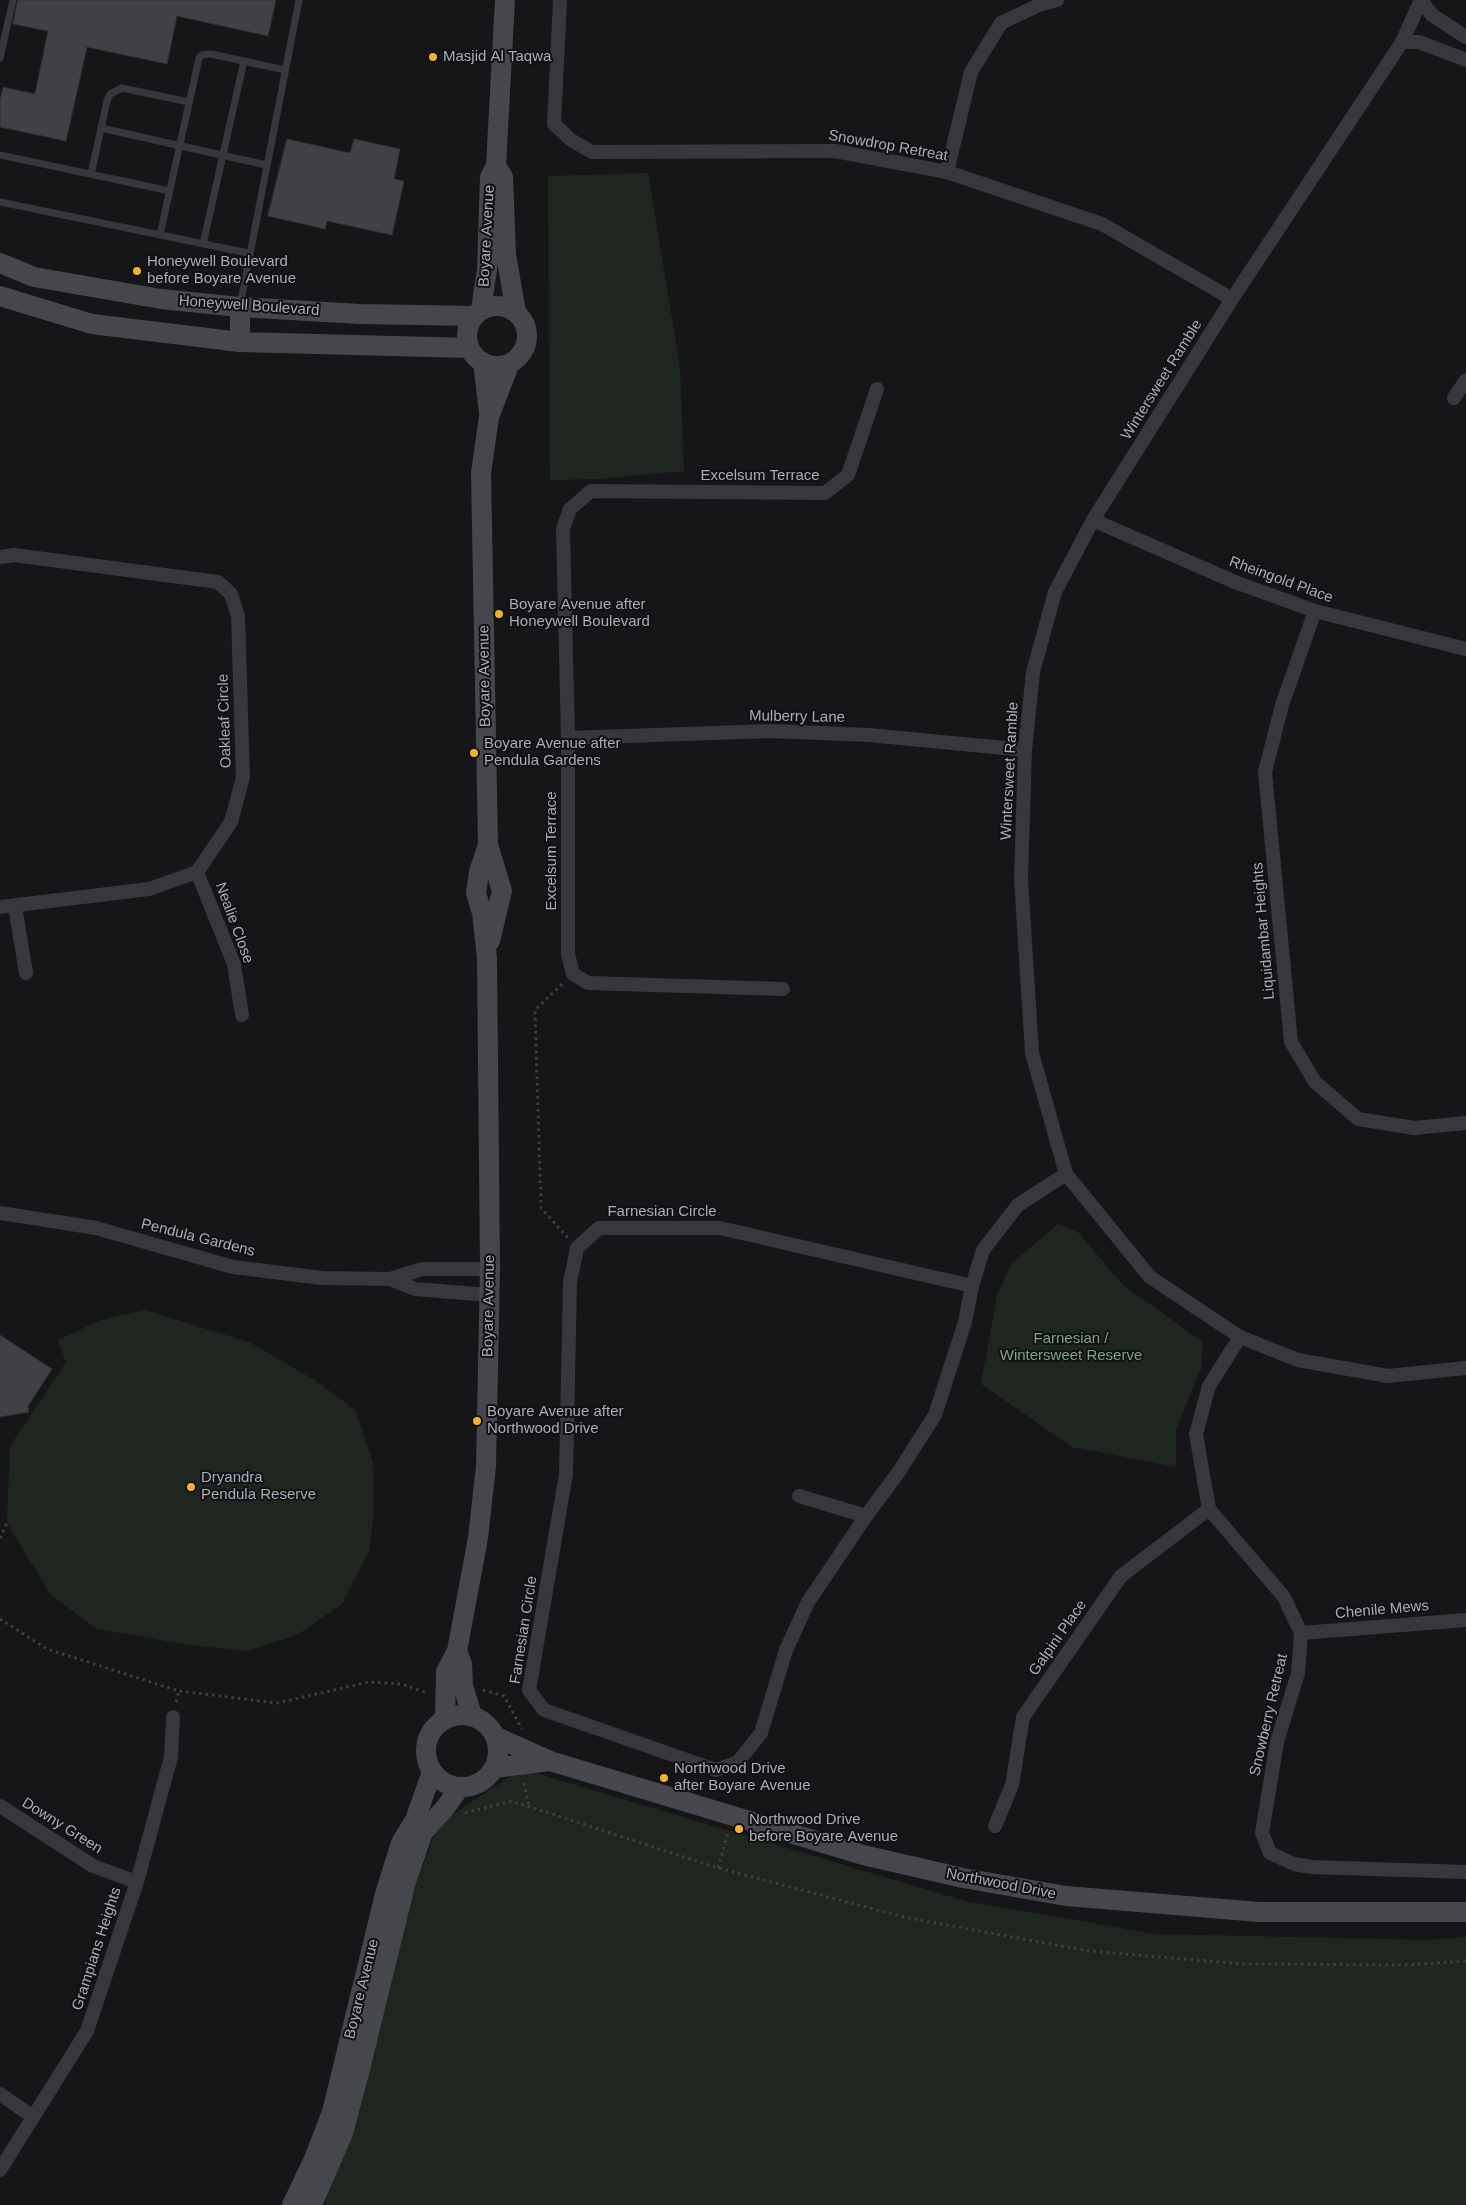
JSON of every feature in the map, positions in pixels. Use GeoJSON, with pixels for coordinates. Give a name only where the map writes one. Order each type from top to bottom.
{"type":"FeatureCollection","features":[{"type":"Feature","properties":{"kind":"street","name":"Boyare Avenue"},"geometry":{"type":"LineString","coordinates":[[477,312],[487,270],[490,177],[496,166],[505,0]]}},
{"type":"Feature","properties":{"kind":"street","name":"Snowdrop Retreat"},"geometry":{"type":"LineString","coordinates":[[560,0],[554,124],[572,140],[592,152],[835,151],[947,172],[1102,224],[1232,299]]}},
{"type":"Feature","properties":{"kind":"street"},"geometry":{"type":"LineString","coordinates":[[947,172],[971,72],[1001,23],[1039,5],[1057,0]]}},
{"type":"Feature","properties":{"kind":"street"},"geometry":{"type":"LineString","coordinates":[[1421,0],[1432,15],[1466,37]]}},
{"type":"Feature","properties":{"kind":"street","name":"Wintersweet Ramble"},"geometry":{"type":"LineString","coordinates":[[1421,0],[1402,42],[1232,299],[1093,520],[1055,592],[1033,672],[1025,750],[1021,879],[1032,1053],[1066,1174],[1150,1277],[1240,1337],[1298,1360],[1388,1376],[1466,1368]]}},
{"type":"Feature","properties":{"kind":"street"},"geometry":{"type":"LineString","coordinates":[[1402,42],[1418,42],[1466,60]]}},
{"type":"Feature","properties":{"kind":"street","name":"Boyare Avenue"},"geometry":{"type":"LineString","coordinates":[[496,166],[503,177],[506,248],[516,312]]}},
{"type":"Feature","properties":{"kind":"street","name":"Honeywell Boulevard"},"geometry":{"type":"LineString","coordinates":[[0,263],[34,276],[161,299],[240,307],[360,314],[477,312]]}},
{"type":"Feature","properties":{"kind":"street"},"geometry":{"type":"LineString","coordinates":[[0,296],[92,324],[240,342],[476,355],[496,367],[509,365],[523,351],[526,342],[525,326],[516,312],[506,306],[495,305],[477,312],[469,323],[467,335],[476,355]]}},
{"type":"Feature","properties":{"kind":"street"},"geometry":{"type":"LineString","coordinates":[[240,307],[240,342]]}},
{"type":"Feature","properties":{"kind":"street","name":"Boyare Avenue"},"geometry":{"type":"LineString","coordinates":[[476,355],[489,417]]}},
{"type":"Feature","properties":{"kind":"street","name":"Boyare Avenue"},"geometry":{"type":"LineString","coordinates":[[445,1719],[446,1672],[457,1651],[478,1538],[486,1466],[490,1269],[487,958],[502,891],[488,845],[481,473],[489,417],[509,365]]}},
{"type":"Feature","properties":{"kind":"street"},"geometry":{"type":"LineString","coordinates":[[1454,398],[1466,380]]}},
{"type":"Feature","properties":{"kind":"street","name":"Excelsum Terrace"},"geometry":{"type":"LineString","coordinates":[[574,974],[568,954],[568,738],[563,529],[570,509],[591,491],[825,494],[848,474],[877,388]]}},
{"type":"Feature","properties":{"kind":"street","name":"Rheingold Place"},"geometry":{"type":"LineString","coordinates":[[1093,520],[1235,582],[1315,611],[1466,649]]}},
{"type":"Feature","properties":{"kind":"street","name":"Oakleaf Circle"},"geometry":{"type":"LineString","coordinates":[[0,557],[14,555],[218,582],[231,594],[238,616],[243,777],[231,822],[197,872]]}},
{"type":"Feature","properties":{"kind":"street","name":"Liquidambar Heights"},"geometry":{"type":"LineString","coordinates":[[1315,611],[1282,705],[1266,772],[1291,1042],[1315,1082],[1358,1120],[1414,1128],[1466,1123]]}},
{"type":"Feature","properties":{"kind":"street","name":"Mulberry Lane"},"geometry":{"type":"LineString","coordinates":[[568,738],[771,731],[869,734],[1025,750]]}},
{"type":"Feature","properties":{"kind":"street"},"geometry":{"type":"LineString","coordinates":[[0,907],[149,889],[197,872]]}},
{"type":"Feature","properties":{"kind":"street","name":"Nealie Close"},"geometry":{"type":"LineString","coordinates":[[197,872],[234,964],[242,1016]]}},
{"type":"Feature","properties":{"kind":"street"},"geometry":{"type":"LineString","coordinates":[[15,906],[26,973]]}},
{"type":"Feature","properties":{"kind":"street"},"geometry":{"type":"LineString","coordinates":[[574,974],[588,983],[783,989]]}},
{"type":"Feature","properties":{"kind":"street","name":"Farnesian Circle"},"geometry":{"type":"LineString","coordinates":[[972,1286],[720,1228],[599,1228],[577,1248],[570,1282],[566,1474],[529,1690],[544,1710],[716,1770],[738,1762],[761,1733],[786,1650],[808,1602],[866,1516],[898,1473],[935,1415],[965,1322],[972,1286],[983,1250],[1018,1205],[1066,1174]]}},
{"type":"Feature","properties":{"kind":"street","name":"Pendula Gardens"},"geometry":{"type":"LineString","coordinates":[[0,1213],[96,1228],[233,1267],[322,1278],[390,1279],[422,1269],[490,1269]]}},
{"type":"Feature","properties":{"kind":"street","name":"Pendula Gardens"},"geometry":{"type":"LineString","coordinates":[[390,1279],[415,1289],[489,1295]]}},
{"type":"Feature","properties":{"kind":"street"},"geometry":{"type":"LineString","coordinates":[[1209,1509],[1196,1434],[1209,1386],[1240,1337]]}},
{"type":"Feature","properties":{"kind":"street"},"geometry":{"type":"LineString","coordinates":[[799,1496],[866,1516]]}},
{"type":"Feature","properties":{"kind":"street","name":"Snowberry Retreat"},"geometry":{"type":"LineString","coordinates":[[1209,1509],[1284,1597],[1301,1633],[1298,1673],[1277,1742],[1262,1833],[1270,1853],[1294,1864],[1311,1867],[1466,1872]]}},
{"type":"Feature","properties":{"kind":"street","name":"Galpini Place"},"geometry":{"type":"LineString","coordinates":[[995,1826],[1012,1785],[1024,1717],[1121,1576],[1209,1509]]}},
{"type":"Feature","properties":{"kind":"street","name":"Chenile Mews"},"geometry":{"type":"LineString","coordinates":[[1301,1633],[1466,1620]]}},
{"type":"Feature","properties":{"kind":"street","name":"Boyare Avenue"},"geometry":{"type":"LineString","coordinates":[[457,1651],[462,1664],[464,1686],[472,1716]]}},
{"type":"Feature","properties":{"kind":"street"},"geometry":{"type":"LineString","coordinates":[[462,1714],[472,1716],[482,1720],[490,1727],[496,1737],[498,1758],[494,1768],[480,1782],[460,1787],[442,1781],[432,1772],[427,1759],[428,1740],[431,1732],[445,1719],[462,1714]]}},
{"type":"Feature","properties":{"kind":"street","name":"Grampians Heights"},"geometry":{"type":"LineString","coordinates":[[0,2170],[87,2031],[137,1882],[171,1757],[173,1717]]}},
{"type":"Feature","properties":{"kind":"street","name":"Northwood Drive"},"geometry":{"type":"LineString","coordinates":[[496,1737],[550,1760],[863,1855],[963,1878],[1066,1896],[1259,1912],[1466,1912]]}},
{"type":"Feature","properties":{"kind":"street","name":"Northwood Drive"},"geometry":{"type":"LineString","coordinates":[[494,1768],[520,1766],[550,1760]]}},
{"type":"Feature","properties":{"kind":"street","name":"Boyare Avenue"},"geometry":{"type":"LineString","coordinates":[[292,2205],[314,2159],[332,2112],[385,1894],[401,1843],[415,1820],[432,1772]]}},
{"type":"Feature","properties":{"kind":"street","name":"Boyare Avenue"},"geometry":{"type":"LineString","coordinates":[[312,2205],[343,2133],[405,1885],[424,1832],[460,1787]]}},
{"type":"Feature","properties":{"kind":"street","name":"Downy Green"},"geometry":{"type":"LineString","coordinates":[[0,1806],[93,1866],[137,1882]]}},
{"type":"Feature","properties":{"kind":"street"},"geometry":{"type":"LineString","coordinates":[[0,2094],[33,2117]]}},
{"type":"Feature","properties":{"kind":"lane"},"geometry":{"type":"LineString","coordinates":[[0,58],[13,0]]}},
{"type":"Feature","properties":{"kind":"lane"},"geometry":{"type":"LineString","coordinates":[[240,307],[248,253],[298,0]]}},
{"type":"Feature","properties":{"kind":"lane"},"geometry":{"type":"LineString","coordinates":[[160,235],[197,63],[202,55],[210,54],[285,70]]}},
{"type":"Feature","properties":{"kind":"lane"},"geometry":{"type":"LineString","coordinates":[[203,244],[244,61]]}},
{"type":"Feature","properties":{"kind":"lane"},"geometry":{"type":"LineString","coordinates":[[91,174],[106,101],[116,90],[122,88],[189,102]]}},
{"type":"Feature","properties":{"kind":"lane"},"geometry":{"type":"LineString","coordinates":[[101,128],[266,165]]}},
{"type":"Feature","properties":{"kind":"lane"},"geometry":{"type":"LineString","coordinates":[[0,155],[170,191]]}},
{"type":"Feature","properties":{"kind":"lane"},"geometry":{"type":"LineString","coordinates":[[0,202],[248,253]]}},
{"type":"Feature","properties":{"kind":"path"},"geometry":{"type":"LineString","coordinates":[[574,974],[534,1010],[541,1208],[577,1248]]}},
{"type":"Feature","properties":{"kind":"path"},"geometry":{"type":"LineString","coordinates":[[0,1538],[7,1523]]}},
{"type":"Feature","properties":{"kind":"path"},"geometry":{"type":"LineString","coordinates":[[0,1618],[47,1649],[178,1691],[277,1703],[369,1682],[401,1684]]}},
{"type":"Feature","properties":{"kind":"path"},"geometry":{"type":"LineString","coordinates":[[520,1766],[529,1807]]}},
{"type":"Feature","properties":{"kind":"path"},"geometry":{"type":"LineString","coordinates":[[445,1808],[465,1813],[512,1801],[718,1868],[908,1918],[1089,1951],[1244,1964],[1407,1966],[1466,1961]]}},
{"type":"Feature","properties":{"kind":"path"},"geometry":{"type":"LineString","coordinates":[[718,1868],[733,1815]]}},
{"type":"Feature","properties":{"kind":"green space"},"geometry":{"type":"Polygon","coordinates":[[[648,173],[680,368],[684,471],[598,479],[550,480],[548,176],[648,173]]]}},
{"type":"Feature","properties":{"kind":"green space","name":"Farnesian / Wintersweet Reserve"},"geometry":{"type":"Polygon","coordinates":[[[1058,1224],[1077,1231],[1123,1285],[1203,1342],[1201,1369],[1176,1429],[1176,1467],[1072,1447],[981,1384],[997,1296],[1011,1264],[1058,1224]]]}},
{"type":"Feature","properties":{"kind":"green space","name":"Dryandra Pendula Reserve"},"geometry":{"type":"Polygon","coordinates":[[[146,1310],[251,1343],[316,1381],[355,1410],[373,1462],[374,1513],[369,1551],[342,1604],[297,1635],[247,1651],[189,1645],[97,1629],[51,1595],[7,1523],[10,1446],[66,1362],[58,1340],[101,1320],[146,1310]]]}},
{"type":"Feature","properties":{"kind":"green space"},"geometry":{"type":"Polygon","coordinates":[[[522,1769],[965,1901],[1155,1934],[1430,1940],[1466,1937],[1466,2205],[325,2205],[413,1893],[438,1824],[522,1769]]]}},
{"type":"Feature","properties":{"kind":"building"},"geometry":{"type":"Polygon","coordinates":[[[18,0],[276,0],[268,36],[177,16],[167,64],[87,47],[66,141],[0,127],[0,100],[3,87],[35,94],[48,31],[13,24],[18,0]]]}},
{"type":"Feature","properties":{"kind":"building"},"geometry":{"type":"Polygon","coordinates":[[[287,139],[350,153],[354,139],[400,149],[394,179],[404,181],[392,235],[327,221],[325,229],[268,216],[287,139]]]}},
{"type":"Feature","properties":{"kind":"building"},"geometry":{"type":"Polygon","coordinates":[[[0,1335],[52,1369],[28,1406],[29,1412],[0,1417],[0,1335]]]}},
{"type":"Feature","properties":{"kind":"place","name":"Masjid Al Taqwa"},"geometry":{"type":"Point","coordinates":[433,57]}},
{"type":"Feature","properties":{"kind":"place","name":"Honeywell Boulevard before Boyare Avenue"},"geometry":{"type":"Point","coordinates":[137,271]}},
{"type":"Feature","properties":{"kind":"place","name":"Boyare Avenue after Honeywell Boulevard"},"geometry":{"type":"Point","coordinates":[499,614]}},
{"type":"Feature","properties":{"kind":"place","name":"Boyare Avenue after Pendula Gardens"},"geometry":{"type":"Point","coordinates":[474,753]}},
{"type":"Feature","properties":{"kind":"place","name":"Boyare Avenue after Northwood Drive"},"geometry":{"type":"Point","coordinates":[477,1421]}},
{"type":"Feature","properties":{"kind":"place","name":"Dryandra Pendula Reserve"},"geometry":{"type":"Point","coordinates":[191,1487]}},
{"type":"Feature","properties":{"kind":"place","name":"Northwood Drive after Boyare Avenue"},"geometry":{"type":"Point","coordinates":[664,1778]}},
{"type":"Feature","properties":{"kind":"place","name":"Northwood Drive before Boyare Avenue"},"geometry":{"type":"Point","coordinates":[739,1829]}}]}
